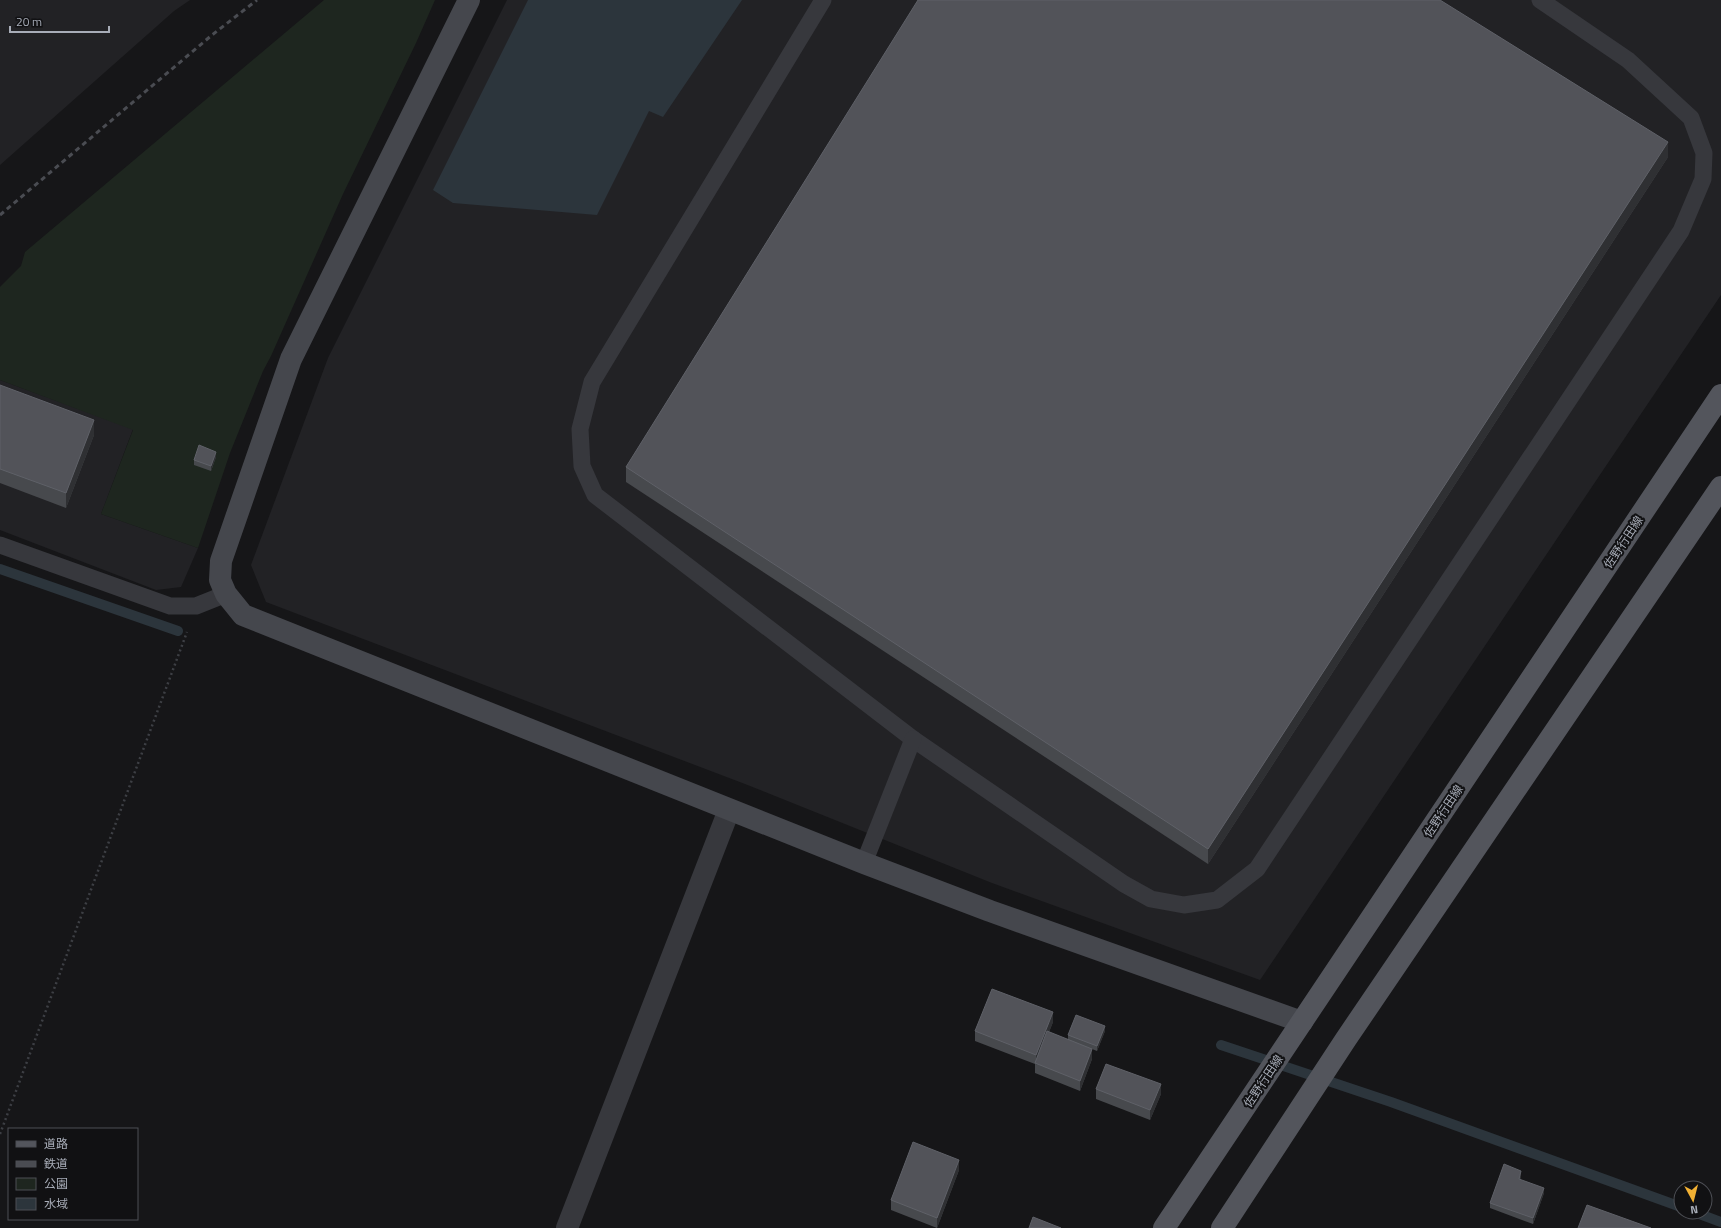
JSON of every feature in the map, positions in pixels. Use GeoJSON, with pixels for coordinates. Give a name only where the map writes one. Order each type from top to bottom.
{"type":"FeatureCollection","features":[{"type":"Feature","properties":{"kind":"main road","name":"佐野行田線"},"geometry":{"type":"LineString","coordinates":[[1164,1228],[1721,394]]}},
{"type":"Feature","properties":{"kind":"main road"},"geometry":{"type":"LineString","coordinates":[[1222,1228],[1351,1032],[1721,487]]}},
{"type":"Feature","properties":{"kind":"street"},"geometry":{"type":"LineString","coordinates":[[469,0],[291,359],[221,561],[220,580],[226,594],[243,615],[728,810],[864,863],[990,911],[1302,1022]]}},
{"type":"Feature","properties":{"kind":"street"},"geometry":{"type":"LineString","coordinates":[[567,1228],[728,810]]}},
{"type":"Feature","properties":{"kind":"lane"},"geometry":{"type":"LineString","coordinates":[[823,0],[592,382],[580,429],[582,466],[595,495],[912,739],[1124,884],[1151,899],[1184,905],[1217,900],[1257,869],[1681,231],[1703,180],[1704,153],[1691,118],[1628,60],[1540,0]]}},
{"type":"Feature","properties":{"kind":"lane"},"geometry":{"type":"LineString","coordinates":[[0,545],[170,606],[196,606],[226,594]]}},
{"type":"Feature","properties":{"kind":"lane"},"geometry":{"type":"LineString","coordinates":[[864,863],[912,739]]}},
{"type":"Feature","properties":{"kind":"path"},"geometry":{"type":"LineString","coordinates":[[0,1134],[196,606]]}},
{"type":"Feature","properties":{"kind":"shaded area"},"geometry":{"type":"Polygon","coordinates":[[[0,0],[190,0],[174,11],[0,165],[0,0]]]}},
{"type":"Feature","properties":{"kind":"shaded area"},"geometry":{"type":"Polygon","coordinates":[[[507,0],[1721,0],[1721,295],[1260,980],[992,883],[745,784],[266,602],[251,565],[328,358],[507,0]]]}},
{"type":"Feature","properties":{"kind":"shaded area"},"geometry":{"type":"Polygon","coordinates":[[[0,380],[133,429],[101,514],[198,548],[181,587],[156,590],[0,530],[0,380]]]}},
{"type":"Feature","properties":{"kind":"green space"},"geometry":{"type":"Polygon","coordinates":[[[324,0],[435,0],[416,43],[343,194],[263,371],[230,453],[198,548],[101,514],[133,430],[0,380],[0,287],[21,266],[25,252],[324,0]]]}},
{"type":"Feature","properties":{"kind":"water"},"geometry":{"type":"Polygon","coordinates":[[[528,0],[742,0],[663,117],[649,111],[597,215],[453,203],[433,190],[528,0]]]}},
{"type":"Feature","properties":{"kind":"building"},"geometry":{"type":"Polygon","coordinates":[[[918,0],[1440,0],[1668,142],[1208,849],[626,467],[918,0]]]}},
{"type":"Feature","properties":{"kind":"building"},"geometry":{"type":"Polygon","coordinates":[[[0,385],[94,420],[66,493],[0,469],[0,385]]]}},
{"type":"Feature","properties":{"kind":"building"},"geometry":{"type":"Polygon","coordinates":[[[199,445],[216,452],[211,466],[194,460],[199,445]]]}},
{"type":"Feature","properties":{"kind":"building"},"geometry":{"type":"Polygon","coordinates":[[[992,989],[1053,1012],[1036,1055],[975,1031],[992,989]]]}},
{"type":"Feature","properties":{"kind":"building"},"geometry":{"type":"Polygon","coordinates":[[[1076,1015],[1105,1026],[1097,1046],[1068,1035],[1076,1015]]]}},
{"type":"Feature","properties":{"kind":"building"},"geometry":{"type":"Polygon","coordinates":[[[1047,1031],[1092,1049],[1080,1081],[1035,1063],[1047,1031]]]}},
{"type":"Feature","properties":{"kind":"building"},"geometry":{"type":"Polygon","coordinates":[[[1106,1064],[1161,1084],[1150,1110],[1096,1089],[1106,1064]]]}},
{"type":"Feature","properties":{"kind":"building"},"geometry":{"type":"Polygon","coordinates":[[[913,1142],[959,1160],[937,1218],[891,1200],[913,1142]]]}},
{"type":"Feature","properties":{"kind":"building"},"geometry":{"type":"Polygon","coordinates":[[[1504,1164],[1521,1171],[1519,1179],[1544,1188],[1533,1218],[1490,1203],[1504,1164]]]}},
{"type":"Feature","properties":{"kind":"building"},"geometry":{"type":"Polygon","coordinates":[[[1587,1205],[1651,1228],[1578,1228],[1587,1205]]]}},
{"type":"Feature","properties":{"kind":"building"},"geometry":{"type":"Polygon","coordinates":[[[1033,1217],[1061,1228],[1029,1228],[1033,1217]]]}},
{"type":"Feature","properties":{"kind":"waterway"},"geometry":{"type":"LineString","coordinates":[[0,569],[178,631]]}},
{"type":"Feature","properties":{"kind":"waterway"},"geometry":{"type":"LineString","coordinates":[[1221,1045],[1391,1102],[1673,1204]]}},
{"type":"Feature","properties":{"kind":"waterway"},"geometry":{"type":"LineString","coordinates":[[1713,1219],[1721,1222]]}},
{"type":"Feature","properties":{"kind":"railway"},"geometry":{"type":"LineString","coordinates":[[0,215],[212,35],[257,0]]}}]}
